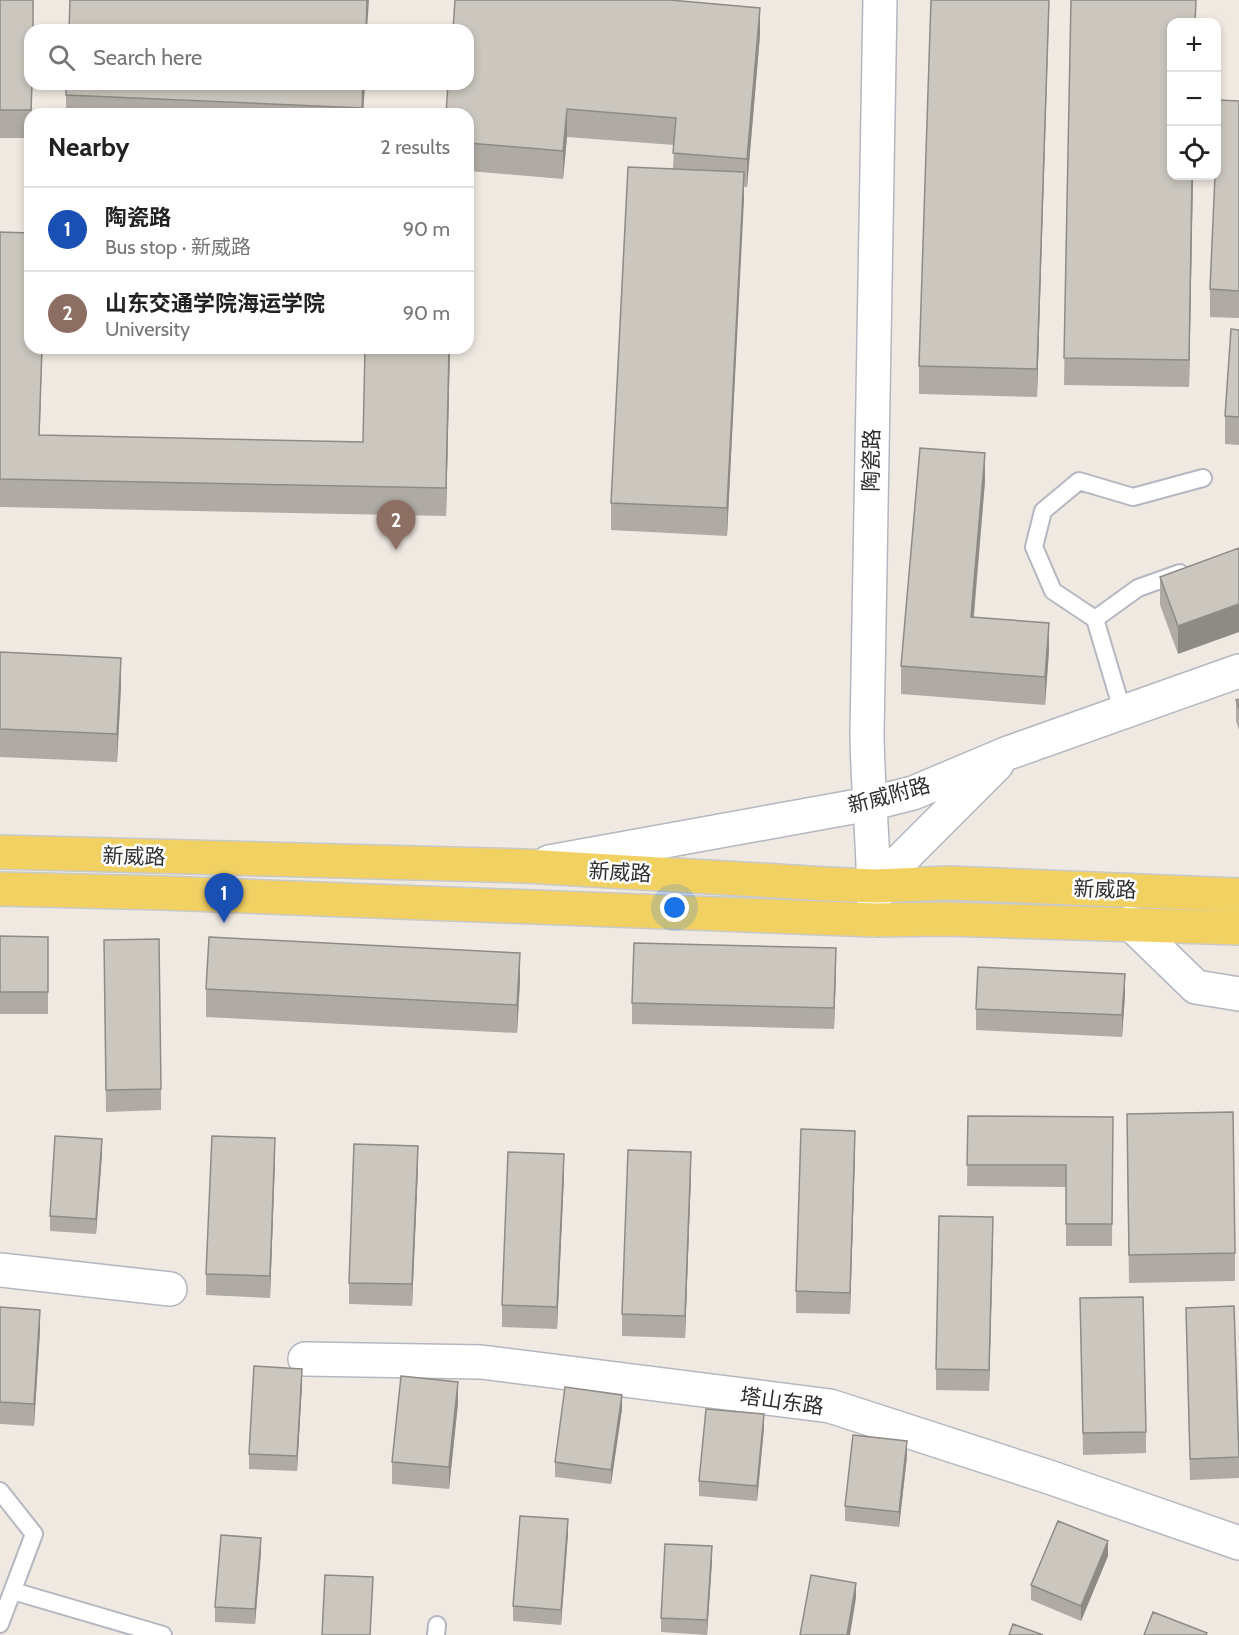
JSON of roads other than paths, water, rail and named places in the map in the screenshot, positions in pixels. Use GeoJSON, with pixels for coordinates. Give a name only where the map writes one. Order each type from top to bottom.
{"type":"FeatureCollection","features":[{"type":"Feature","properties":{"kind":"main road","name":"新威路"},"geometry":{"type":"LineString","coordinates":[[0,852],[525,866],[875,885],[949,883],[1239,895]]}},
{"type":"Feature","properties":{"kind":"main road","name":"新威路"},"geometry":{"type":"LineString","coordinates":[[0,889],[874,920],[946,919],[1239,928]]}},
{"type":"Feature","properties":{"kind":"street","name":"陶瓷路"},"geometry":{"type":"LineString","coordinates":[[874,920],[875,885],[867,735],[880,0]]}},
{"type":"Feature","properties":{"kind":"street","name":"新威附路"},"geometry":{"type":"LineString","coordinates":[[525,866],[869,804],[914,793],[1008,753],[1239,671]]}},
{"type":"Feature","properties":{"kind":"street"},"geometry":{"type":"LineString","coordinates":[[875,885],[1008,753]]}},
{"type":"Feature","properties":{"kind":"street"},"geometry":{"type":"LineString","coordinates":[[1130,924],[1196,987],[1239,994]]}},
{"type":"Feature","properties":{"kind":"street"},"geometry":{"type":"LineString","coordinates":[[0,1270],[170,1289]]}},
{"type":"Feature","properties":{"kind":"street","name":"塔山东路"},"geometry":{"type":"LineString","coordinates":[[305,1359],[481,1362],[830,1406],[1049,1477],[1239,1543]]}},
{"type":"Feature","properties":{"kind":"lane"},"geometry":{"type":"LineString","coordinates":[[1123,713],[1095,619],[1053,591],[1034,547],[1044,511],[1079,481],[1133,497],[1203,478]]}},
{"type":"Feature","properties":{"kind":"lane"},"geometry":{"type":"LineString","coordinates":[[1095,619],[1138,588],[1194,568]]}},
{"type":"Feature","properties":{"kind":"lane"},"geometry":{"type":"LineString","coordinates":[[0,1491],[34,1534],[0,1624]]}},
{"type":"Feature","properties":{"kind":"lane"},"geometry":{"type":"LineString","coordinates":[[13,1591],[163,1635]]}},
{"type":"Feature","properties":{"kind":"place","name":"山东交通学院海运学院"},"geometry":{"type":"Point","coordinates":[396,550]}},
{"type":"Feature","properties":{"kind":"place","name":"陶瓷路"},"geometry":{"type":"Point","coordinates":[224,923]}}]}
